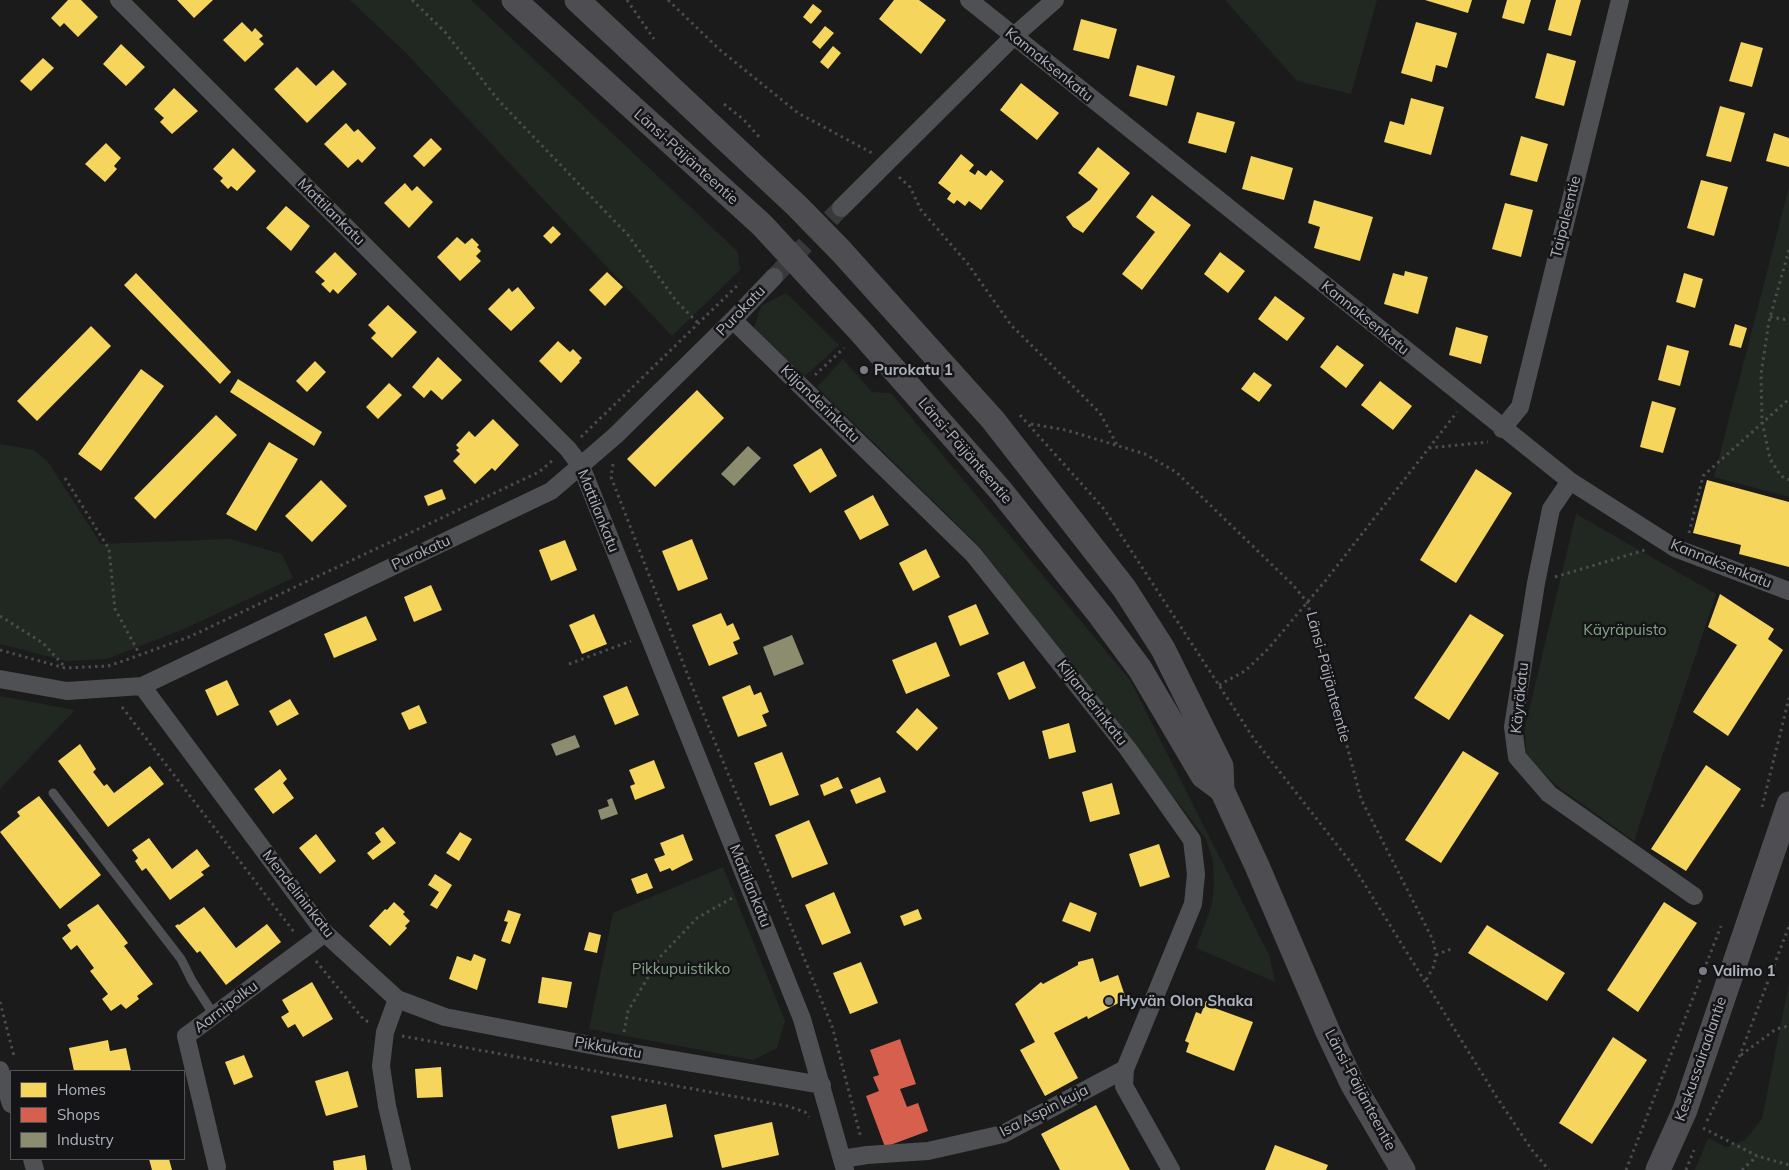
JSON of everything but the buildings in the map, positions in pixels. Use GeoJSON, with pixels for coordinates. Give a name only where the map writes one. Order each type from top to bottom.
{"type":"FeatureCollection","features":[{"type":"Feature","properties":{"kind":"main road","name":"Länsi-Päijänteentie"},"geometry":{"type":"LineString","coordinates":[[514,0],[762,226],[860,332],[1001,491],[1100,615],[1197,744],[1221,766],[1222,790],[1257,866],[1328,1032],[1354,1085],[1403,1170]]}},
{"type":"Feature","properties":{"kind":"main road","name":"Länsi-Päijänteentie"},"geometry":{"type":"LineString","coordinates":[[577,0],[797,206],[993,420],[1124,588],[1163,649],[1197,744]]}},
{"type":"Feature","properties":{"kind":"main road","name":"Keskussairaalantie"},"geometry":{"type":"LineString","coordinates":[[1658,1170],[1685,1110],[1789,804]]}},
{"type":"Feature","properties":{"kind":"street","name":"Mattilankatu"},"geometry":{"type":"LineString","coordinates":[[119,0],[568,449],[581,466],[799,1010],[844,1164]]}},
{"type":"Feature","properties":{"kind":"street","name":"Kannaksenkatu"},"geometry":{"type":"LineString","coordinates":[[969,0],[1467,400],[1496,435],[1675,548],[1789,591]]}},
{"type":"Feature","properties":{"kind":"street"},"geometry":{"type":"LineString","coordinates":[[841,208],[1014,36],[1055,0]]}},
{"type":"Feature","properties":{"kind":"street","name":"Taipaleentie"},"geometry":{"type":"LineString","coordinates":[[1496,435],[1520,407],[1620,0]]}},
{"type":"Feature","properties":{"kind":"street","name":"Purokatu"},"geometry":{"type":"LineString","coordinates":[[0,679],[67,691],[142,686],[551,491],[604,447],[774,277]]}},
{"type":"Feature","properties":{"kind":"street","name":"Kiljanderinkatu"},"geometry":{"type":"LineString","coordinates":[[733,320],[973,554],[1128,749],[1192,840],[1196,874],[1193,904],[1125,1069],[1124,1086],[1171,1170]]}},
{"type":"Feature","properties":{"kind":"street","name":"Käyräkatu"},"geometry":{"type":"LineString","coordinates":[[1570,481],[1551,509],[1536,583],[1513,727],[1517,757],[1549,794],[1694,896]]}},
{"type":"Feature","properties":{"kind":"street","name":"Mendelininkatu"},"geometry":{"type":"LineString","coordinates":[[142,686],[325,933],[397,999]]}},
{"type":"Feature","properties":{"kind":"street","name":"Aarnipolku"},"geometry":{"type":"LineString","coordinates":[[217,1167],[186,1036],[325,933]]}},
{"type":"Feature","properties":{"kind":"street"},"geometry":{"type":"LineString","coordinates":[[397,999],[385,1032],[382,1066],[387,1106],[402,1170]]}},
{"type":"Feature","properties":{"kind":"street","name":"Pikkukatu"},"geometry":{"type":"LineString","coordinates":[[397,999],[445,1017],[621,1051],[822,1084]]}},
{"type":"Feature","properties":{"kind":"street"},"geometry":{"type":"LineString","coordinates":[[8,1066],[10,1091]]}},
{"type":"Feature","properties":{"kind":"street","name":"Isa Aspin kuja"},"geometry":{"type":"LineString","coordinates":[[844,1164],[867,1155],[928,1151],[1004,1134],[1125,1069]]}},
{"type":"Feature","properties":{"kind":"lane"},"geometry":{"type":"LineString","coordinates":[[53,793],[181,959],[192,981],[214,1015]]}},
{"type":"Feature","properties":{"kind":"path"},"geometry":{"type":"LineString","coordinates":[[412,0],[445,32],[499,101],[628,235],[677,302],[698,323]]}},
{"type":"Feature","properties":{"kind":"path"},"geometry":{"type":"LineString","coordinates":[[668,0],[720,50],[798,113],[860,144],[910,187],[921,210],[968,264],[1010,325],[1100,413],[1117,445]]}},
{"type":"Feature","properties":{"kind":"path"},"geometry":{"type":"LineString","coordinates":[[1789,250],[1770,318],[1761,374],[1762,421],[1770,459],[1780,476],[1789,480]]}},
{"type":"Feature","properties":{"kind":"path"},"geometry":{"type":"LineString","coordinates":[[0,650],[65,668],[108,666],[189,638],[539,472],[568,449],[736,285],[744,282]]}},
{"type":"Feature","properties":{"kind":"path"},"geometry":{"type":"LineString","coordinates":[[1770,318],[1789,320]]}},
{"type":"Feature","properties":{"kind":"path"},"geometry":{"type":"LineString","coordinates":[[802,387],[844,348]]}},
{"type":"Feature","properties":{"kind":"path"},"geometry":{"type":"LineString","coordinates":[[1687,541],[1703,476],[1762,421],[1789,399]]}},
{"type":"Feature","properties":{"kind":"path"},"geometry":{"type":"LineString","coordinates":[[1467,400],[1268,649],[1245,671],[1219,685],[1254,739],[1352,864],[1426,980],[1496,1096],[1532,1150],[1549,1170]]}},
{"type":"Feature","properties":{"kind":"path","name":"Länsi-Päijänteentie"},"geometry":{"type":"LineString","coordinates":[[1219,685],[1104,509],[1030,424],[1066,430],[1145,454],[1176,472],[1294,585],[1307,602],[1320,639],[1361,799],[1433,940],[1436,955]]}},
{"type":"Feature","properties":{"kind":"path"},"geometry":{"type":"LineString","coordinates":[[593,425],[613,463],[611,477],[691,682],[832,1026],[854,1116],[867,1155]]}},
{"type":"Feature","properties":{"kind":"path"},"geometry":{"type":"LineString","coordinates":[[1429,448],[1496,435]]}},
{"type":"Feature","properties":{"kind":"path"},"geometry":{"type":"LineString","coordinates":[[65,478],[109,549],[115,609],[140,655]]}},
{"type":"Feature","properties":{"kind":"path"},"geometry":{"type":"LineString","coordinates":[[1536,583],[1648,549]]}},
{"type":"Feature","properties":{"kind":"path"},"geometry":{"type":"LineString","coordinates":[[0,616],[43,643],[65,668]]}},
{"type":"Feature","properties":{"kind":"path"},"geometry":{"type":"LineString","coordinates":[[569,664],[636,638]]}},
{"type":"Feature","properties":{"kind":"path"},"geometry":{"type":"LineString","coordinates":[[108,666],[113,689],[121,705],[305,947],[364,1020],[385,1032],[429,1042],[786,1106],[804,1112],[815,1124],[854,1116]]}},
{"type":"Feature","properties":{"kind":"path"},"geometry":{"type":"LineString","coordinates":[[1761,812],[1789,698]]}},
{"type":"Feature","properties":{"kind":"path"},"geometry":{"type":"LineString","coordinates":[[621,1051],[628,1012],[660,957],[697,918],[739,894]]}},
{"type":"Feature","properties":{"kind":"path"},"geometry":{"type":"LineString","coordinates":[[1626,1170],[1724,919]]}},
{"type":"Feature","properties":{"kind":"path"},"geometry":{"type":"LineString","coordinates":[[1789,926],[1740,1055],[1723,1094],[1703,1128],[1757,1156],[1789,1165]]}},
{"type":"Feature","properties":{"kind":"path"},"geometry":{"type":"LineString","coordinates":[[1782,944],[1789,943]]}},
{"type":"Feature","properties":{"kind":"path"},"geometry":{"type":"LineString","coordinates":[[1426,980],[1434,966],[1436,955],[1451,949]]}},
{"type":"Feature","properties":{"kind":"path"},"geometry":{"type":"LineString","coordinates":[[0,1002],[8,1066]]}},
{"type":"Feature","properties":{"kind":"path"},"geometry":{"type":"LineString","coordinates":[[1740,1055],[1776,1029],[1789,1026]]}},
{"type":"Feature","properties":{"kind":"path"},"geometry":{"type":"LineString","coordinates":[[1742,1170],[1757,1156]]}},
{"type":"Feature","properties":{"kind":"green space"},"geometry":{"type":"Polygon","coordinates":[[[350,0],[471,0],[738,252],[740,270],[672,336],[405,52],[350,0]]]}},
{"type":"Feature","properties":{"kind":"green space"},"geometry":{"type":"Polygon","coordinates":[[[1225,0],[1377,0],[1351,94],[1297,81],[1225,0]]]}},
{"type":"Feature","properties":{"kind":"green space"},"geometry":{"type":"Polygon","coordinates":[[[1789,187],[1789,497],[1714,477],[1789,187]]]}},
{"type":"Feature","properties":{"kind":"green space"},"geometry":{"type":"Polygon","coordinates":[[[786,293],[839,345],[805,376],[753,331],[761,306],[786,293]]]}},
{"type":"Feature","properties":{"kind":"green space"},"geometry":{"type":"Polygon","coordinates":[[[843,359],[872,392],[891,393],[1130,680],[1269,955],[1275,982],[1196,948],[1212,905],[1214,885],[1213,861],[1206,839],[979,546],[817,387],[843,359]]]}},
{"type":"Feature","properties":{"kind":"green space"},"geometry":{"type":"Polygon","coordinates":[[[0,444],[34,450],[48,462],[101,544],[231,539],[282,554],[293,578],[184,629],[107,659],[66,661],[0,644],[0,444]]]}},
{"type":"Feature","properties":{"kind":"green space","name":"Käyräpuisto"},"geometry":{"type":"Polygon","coordinates":[[[1576,514],[1716,594],[1634,841],[1557,786],[1526,757],[1525,727],[1576,514]]]}},
{"type":"Feature","properties":{"kind":"green space"},"geometry":{"type":"Polygon","coordinates":[[[0,696],[75,710],[0,789],[0,696]]]}},
{"type":"Feature","properties":{"kind":"green space","name":"Pikkupuistikko"},"geometry":{"type":"Polygon","coordinates":[[[723,867],[785,1021],[777,1048],[753,1060],[589,1029],[613,913],[723,867]]]}},
{"type":"Feature","properties":{"kind":"green space"},"geometry":{"type":"Polygon","coordinates":[[[1789,983],[1789,1170],[1695,1170],[1708,1138],[1726,1147],[1745,1140],[1762,1119],[1789,983]]]}},
{"type":"Feature","properties":{"kind":"tunnel"},"geometry":{"type":"LineString","coordinates":[[774,277],[841,208]]}},
{"type":"Feature","properties":{"kind":"place","name":"Purokatu 1"},"geometry":{"type":"Point","coordinates":[864,370]}},
{"type":"Feature","properties":{"kind":"place","name":"Valimo 1"},"geometry":{"type":"Point","coordinates":[1703,971]}},
{"type":"Feature","properties":{"kind":"place","name":"Hyvän Olon Shaka"},"geometry":{"type":"Point","coordinates":[1109,1001]}}]}
